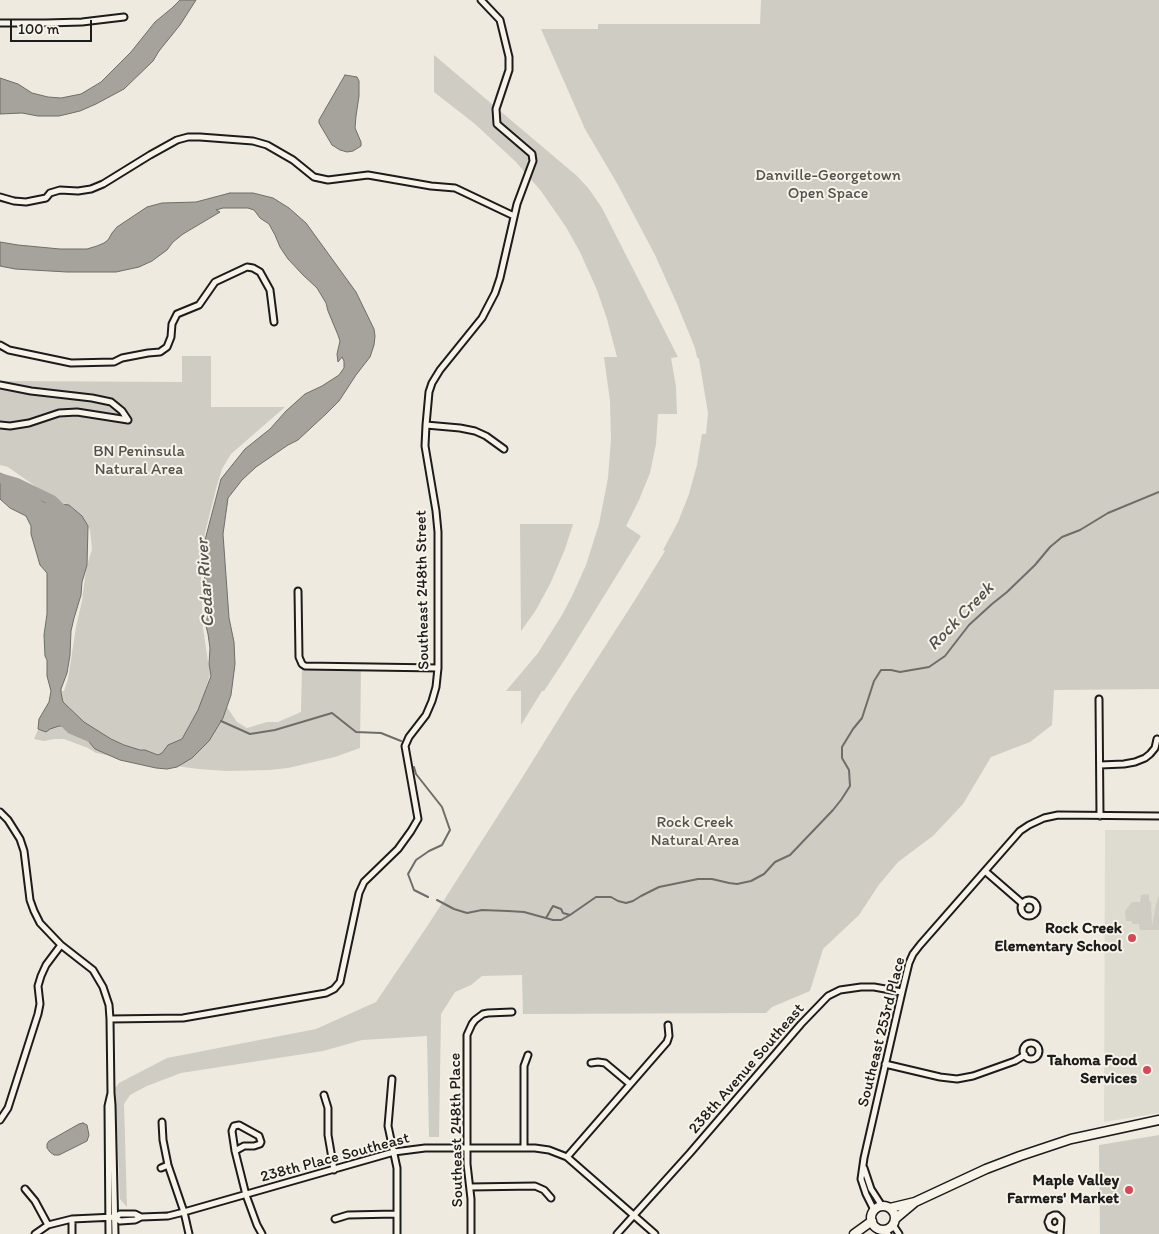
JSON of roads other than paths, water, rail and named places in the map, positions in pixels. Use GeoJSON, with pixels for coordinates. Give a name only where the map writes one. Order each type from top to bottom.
{"type":"FeatureCollection","features":[{"type":"Feature","properties":{"kind":"main road"},"geometry":{"type":"LineString","coordinates":[[883,1231],[872,1221],[872,1215],[882,1208],[915,1202],[986,1169],[1020,1156],[1071,1140],[1159,1120]]}},
{"type":"Feature","properties":{"kind":"main road"},"geometry":{"type":"LineString","coordinates":[[856,1233],[889,1229],[915,1202]]}},
{"type":"Feature","properties":{"kind":"main road"},"geometry":{"type":"LineString","coordinates":[[882,1208],[894,1213],[894,1222]]}},
{"type":"Feature","properties":{"kind":"main road"},"geometry":{"type":"LineString","coordinates":[[856,1233],[872,1221]]}},
{"type":"Feature","properties":{"kind":"street","name":"Southeast 248th Street"},"geometry":{"type":"LineString","coordinates":[[110,1019],[192,1016],[326,993],[334,989],[340,982],[359,893],[364,882],[398,849],[418,819],[405,746],[409,737],[426,715],[432,701],[438,668],[438,532],[425,446],[429,392],[432,383],[482,318],[495,293],[514,216],[533,161],[532,154],[496,124],[496,109],[509,70],[508,57],[500,20],[482,0]]}},
{"type":"Feature","properties":{"kind":"street"},"geometry":{"type":"LineString","coordinates":[[0,23],[82,22],[124,17]]}},
{"type":"Feature","properties":{"kind":"street"},"geometry":{"type":"LineString","coordinates":[[0,196],[14,201],[26,202],[46,198],[50,193],[60,190],[91,190],[177,140],[188,137],[200,137],[253,140],[267,145],[293,160],[314,177],[328,180],[368,175],[431,186],[455,188],[514,216]]}},
{"type":"Feature","properties":{"kind":"street"},"geometry":{"type":"LineString","coordinates":[[0,350],[71,363],[114,362],[122,358],[160,352],[166,347],[172,324],[177,314],[199,305],[215,282],[247,268],[253,268],[260,272],[270,290],[274,322]]}},
{"type":"Feature","properties":{"kind":"street"},"geometry":{"type":"LineString","coordinates":[[0,345],[8,350]]}},
{"type":"Feature","properties":{"kind":"street"},"geometry":{"type":"LineString","coordinates":[[0,385],[111,402],[122,411],[128,420],[77,412],[59,413],[28,423],[0,426]]}},
{"type":"Feature","properties":{"kind":"street"},"geometry":{"type":"LineString","coordinates":[[426,425],[475,431],[486,436],[504,449]]}},
{"type":"Feature","properties":{"kind":"street"},"geometry":{"type":"LineString","coordinates":[[298,590],[299,657],[302,664],[308,666],[438,668]]}},
{"type":"Feature","properties":{"kind":"street"},"geometry":{"type":"LineString","coordinates":[[1099,699],[1100,816],[1159,816]]}},
{"type":"Feature","properties":{"kind":"street"},"geometry":{"type":"LineString","coordinates":[[1100,765],[1124,764],[1145,758],[1155,748],[1157,740]]}},
{"type":"Feature","properties":{"kind":"street"},"geometry":{"type":"LineString","coordinates":[[0,812],[16,831],[22,843],[30,900],[40,923],[61,945],[93,970],[106,994],[109,1005],[112,1105],[112,1217],[109,1234]]}},
{"type":"Feature","properties":{"kind":"street","name":"Southeast 253rd Place"},"geometry":{"type":"LineString","coordinates":[[882,1208],[871,1189],[864,1168],[864,1158],[902,992],[913,954],[1020,831],[1044,818],[1058,815],[1100,816]]}},
{"type":"Feature","properties":{"kind":"street"},"geometry":{"type":"LineString","coordinates":[[985,871],[1023,904]]}},
{"type":"Feature","properties":{"kind":"street"},"geometry":{"type":"LineString","coordinates":[[0,1120],[8,1108],[38,1014],[40,1004],[38,986],[41,976],[46,965],[61,945]]}},
{"type":"Feature","properties":{"kind":"street","name":"238th Avenue Southeast"},"geometry":{"type":"LineString","coordinates":[[617,1234],[690,1153],[801,1024],[828,996],[840,990],[861,986],[902,992]]}},
{"type":"Feature","properties":{"kind":"street","name":"Southeast 248th Place"},"geometry":{"type":"LineString","coordinates":[[471,1234],[470,1187],[467,1164],[468,1035],[470,1026],[483,1014],[512,1012]]}},
{"type":"Feature","properties":{"kind":"street"},"geometry":{"type":"LineString","coordinates":[[654,1234],[567,1157],[667,1042],[669,1036],[668,1025]]}},
{"type":"Feature","properties":{"kind":"street"},"geometry":{"type":"LineString","coordinates":[[524,1148],[524,1066],[528,1055]]}},
{"type":"Feature","properties":{"kind":"street"},"geometry":{"type":"LineString","coordinates":[[885,1064],[940,1077],[957,1079],[973,1076],[1025,1056]]}},
{"type":"Feature","properties":{"kind":"street"},"geometry":{"type":"LineString","coordinates":[[592,1063],[605,1063],[630,1084]]}},
{"type":"Feature","properties":{"kind":"street"},"geometry":{"type":"LineString","coordinates":[[392,1079],[388,1126],[397,1168],[397,1234]]}},
{"type":"Feature","properties":{"kind":"street"},"geometry":{"type":"LineString","coordinates":[[324,1095],[328,1108],[328,1135],[334,1170]]}},
{"type":"Feature","properties":{"kind":"street"},"geometry":{"type":"LineString","coordinates":[[162,1122],[168,1165],[184,1212],[189,1234]]}},
{"type":"Feature","properties":{"kind":"street"},"geometry":{"type":"LineString","coordinates":[[235,1151],[244,1146],[260,1144],[259,1136],[242,1126],[234,1126],[232,1135],[235,1151],[246,1194],[256,1225],[262,1234]]}},
{"type":"Feature","properties":{"kind":"street","name":"238th Place Southeast"},"geometry":{"type":"LineString","coordinates":[[48,1224],[72,1219],[112,1217],[120,1221],[135,1220],[141,1217],[168,1216],[394,1152],[426,1148],[524,1148],[548,1150],[567,1157]]}},
{"type":"Feature","properties":{"kind":"street"},"geometry":{"type":"LineString","coordinates":[[161,1168],[168,1165]]}},
{"type":"Feature","properties":{"kind":"street"},"geometry":{"type":"LineString","coordinates":[[470,1187],[535,1186],[544,1190],[551,1198]]}},
{"type":"Feature","properties":{"kind":"street"},"geometry":{"type":"LineString","coordinates":[[25,1190],[35,1201],[48,1224],[35,1234]]}},
{"type":"Feature","properties":{"kind":"street"},"geometry":{"type":"LineString","coordinates":[[336,1218],[348,1215],[396,1214]]}},
{"type":"Feature","properties":{"kind":"street"},"geometry":{"type":"LineString","coordinates":[[112,1217],[115,1234]]}},
{"type":"Feature","properties":{"kind":"street"},"geometry":{"type":"LineString","coordinates":[[72,1219],[72,1234]]}},
{"type":"Feature","properties":{"kind":"street"},"geometry":{"type":"LineString","coordinates":[[894,1222],[898,1234]]}},
{"type":"Feature","properties":{"kind":"street"},"geometry":{"type":"LineString","coordinates":[[1060,1226],[1060,1234]]}},
{"type":"Feature","properties":{"kind":"water"},"geometry":{"type":"Polygon","coordinates":[[[180,0],[196,0],[153,61],[124,89],[80,111],[59,116],[38,116],[22,113],[0,114],[0,78],[18,84],[32,93],[48,97],[61,98],[81,94],[101,82],[131,52],[155,22],[180,0]]]}},
{"type":"Feature","properties":{"kind":"water"},"geometry":{"type":"Polygon","coordinates":[[[345,75],[357,77],[359,81],[355,128],[361,142],[361,146],[347,152],[332,145],[319,123],[345,75]]]}},
{"type":"Feature","properties":{"kind":"water"},"geometry":{"type":"Polygon","coordinates":[[[230,193],[253,193],[273,198],[289,208],[306,223],[356,292],[374,329],[374,345],[370,357],[339,401],[298,440],[256,467],[242,480],[228,498],[223,534],[229,618],[234,642],[235,664],[231,695],[223,718],[209,741],[192,758],[177,767],[167,769],[156,768],[120,760],[95,749],[72,726],[59,726],[46,732],[38,729],[39,719],[49,702],[51,691],[47,676],[44,635],[47,614],[47,573],[40,565],[31,534],[31,526],[26,516],[10,508],[0,499],[0,473],[28,488],[44,502],[69,505],[82,516],[88,526],[87,565],[71,631],[67,673],[61,689],[63,702],[84,722],[111,739],[158,755],[168,745],[182,739],[198,710],[211,676],[209,664],[210,648],[206,626],[208,612],[203,563],[206,548],[205,540],[221,479],[245,449],[270,429],[305,394],[339,375],[344,368],[342,357],[338,362],[337,354],[340,341],[326,303],[317,288],[288,259],[269,224],[260,218],[254,210],[248,208],[223,208],[216,210],[220,212],[183,234],[167,250],[152,261],[139,267],[116,272],[67,272],[15,269],[0,266],[0,242],[60,249],[87,249],[104,243],[117,227],[147,207],[162,203],[196,202],[230,193]]]}},
{"type":"Feature","properties":{"kind":"water"},"geometry":{"type":"Polygon","coordinates":[[[83,1123],[87,1125],[89,1135],[87,1141],[59,1155],[54,1155],[50,1152],[47,1148],[49,1141],[83,1123]]]}},
{"type":"Feature","properties":{"kind":"waterway","name":"Cedar River"},"geometry":{"type":"LineString","coordinates":[[0,478],[17,483],[52,500],[65,512]]}},
{"type":"Feature","properties":{"kind":"waterway","name":"Rock Creek"},"geometry":{"type":"LineString","coordinates":[[437,900],[467,913],[482,910],[524,912],[553,920],[561,920],[596,897],[611,897],[626,903],[659,887],[698,879],[712,879],[737,884],[751,881],[764,874],[775,862],[790,855],[833,810],[850,786],[849,770],[842,758],[842,747],[862,718],[874,681],[881,670],[900,672],[929,667],[945,656],[969,625],[1007,592],[1062,537],[1080,530],[1108,513],[1159,492]]}},
{"type":"Feature","properties":{"kind":"waterway","name":"Rock Creek"},"geometry":{"type":"LineString","coordinates":[[221,721],[250,734],[275,730],[332,713],[356,732],[381,733],[401,741]]}},
{"type":"Feature","properties":{"kind":"waterway","name":"Cedar River"},"geometry":{"type":"LineString","coordinates":[[60,716],[71,729],[92,738]]}},
{"type":"Feature","properties":{"kind":"waterway","name":"Rock Creek"},"geometry":{"type":"LineString","coordinates":[[414,767],[416,774],[442,807],[450,830],[442,845],[416,860],[408,874],[414,890],[428,897]]}},
{"type":"Feature","properties":{"kind":"waterway","name":"Rock Creek"},"geometry":{"type":"LineString","coordinates":[[546,918],[553,906],[561,909],[563,913],[570,915]]}},
{"type":"Feature","properties":{"kind":"place","name":"Rock Creek Elementary School"},"geometry":{"type":"Point","coordinates":[1132,938]}},
{"type":"Feature","properties":{"kind":"place","name":"Tahoma Food Services"},"geometry":{"type":"Point","coordinates":[1147,1070]}},
{"type":"Feature","properties":{"kind":"place","name":"Maple Valley Farmers' Market"},"geometry":{"type":"Point","coordinates":[1129,1190]}},
{"type":"Feature","properties":{"kind":"park label","name":"Danville-Georgetown Open Space"},"geometry":{"type":"Point","coordinates":[828,185]}},
{"type":"Feature","properties":{"kind":"park label","name":"BN Peninsula Natural Area"},"geometry":{"type":"Point","coordinates":[139,461]}},
{"type":"Feature","properties":{"kind":"park label","name":"Rock Creek Natural Area"},"geometry":{"type":"Point","coordinates":[695,832]}}]}
